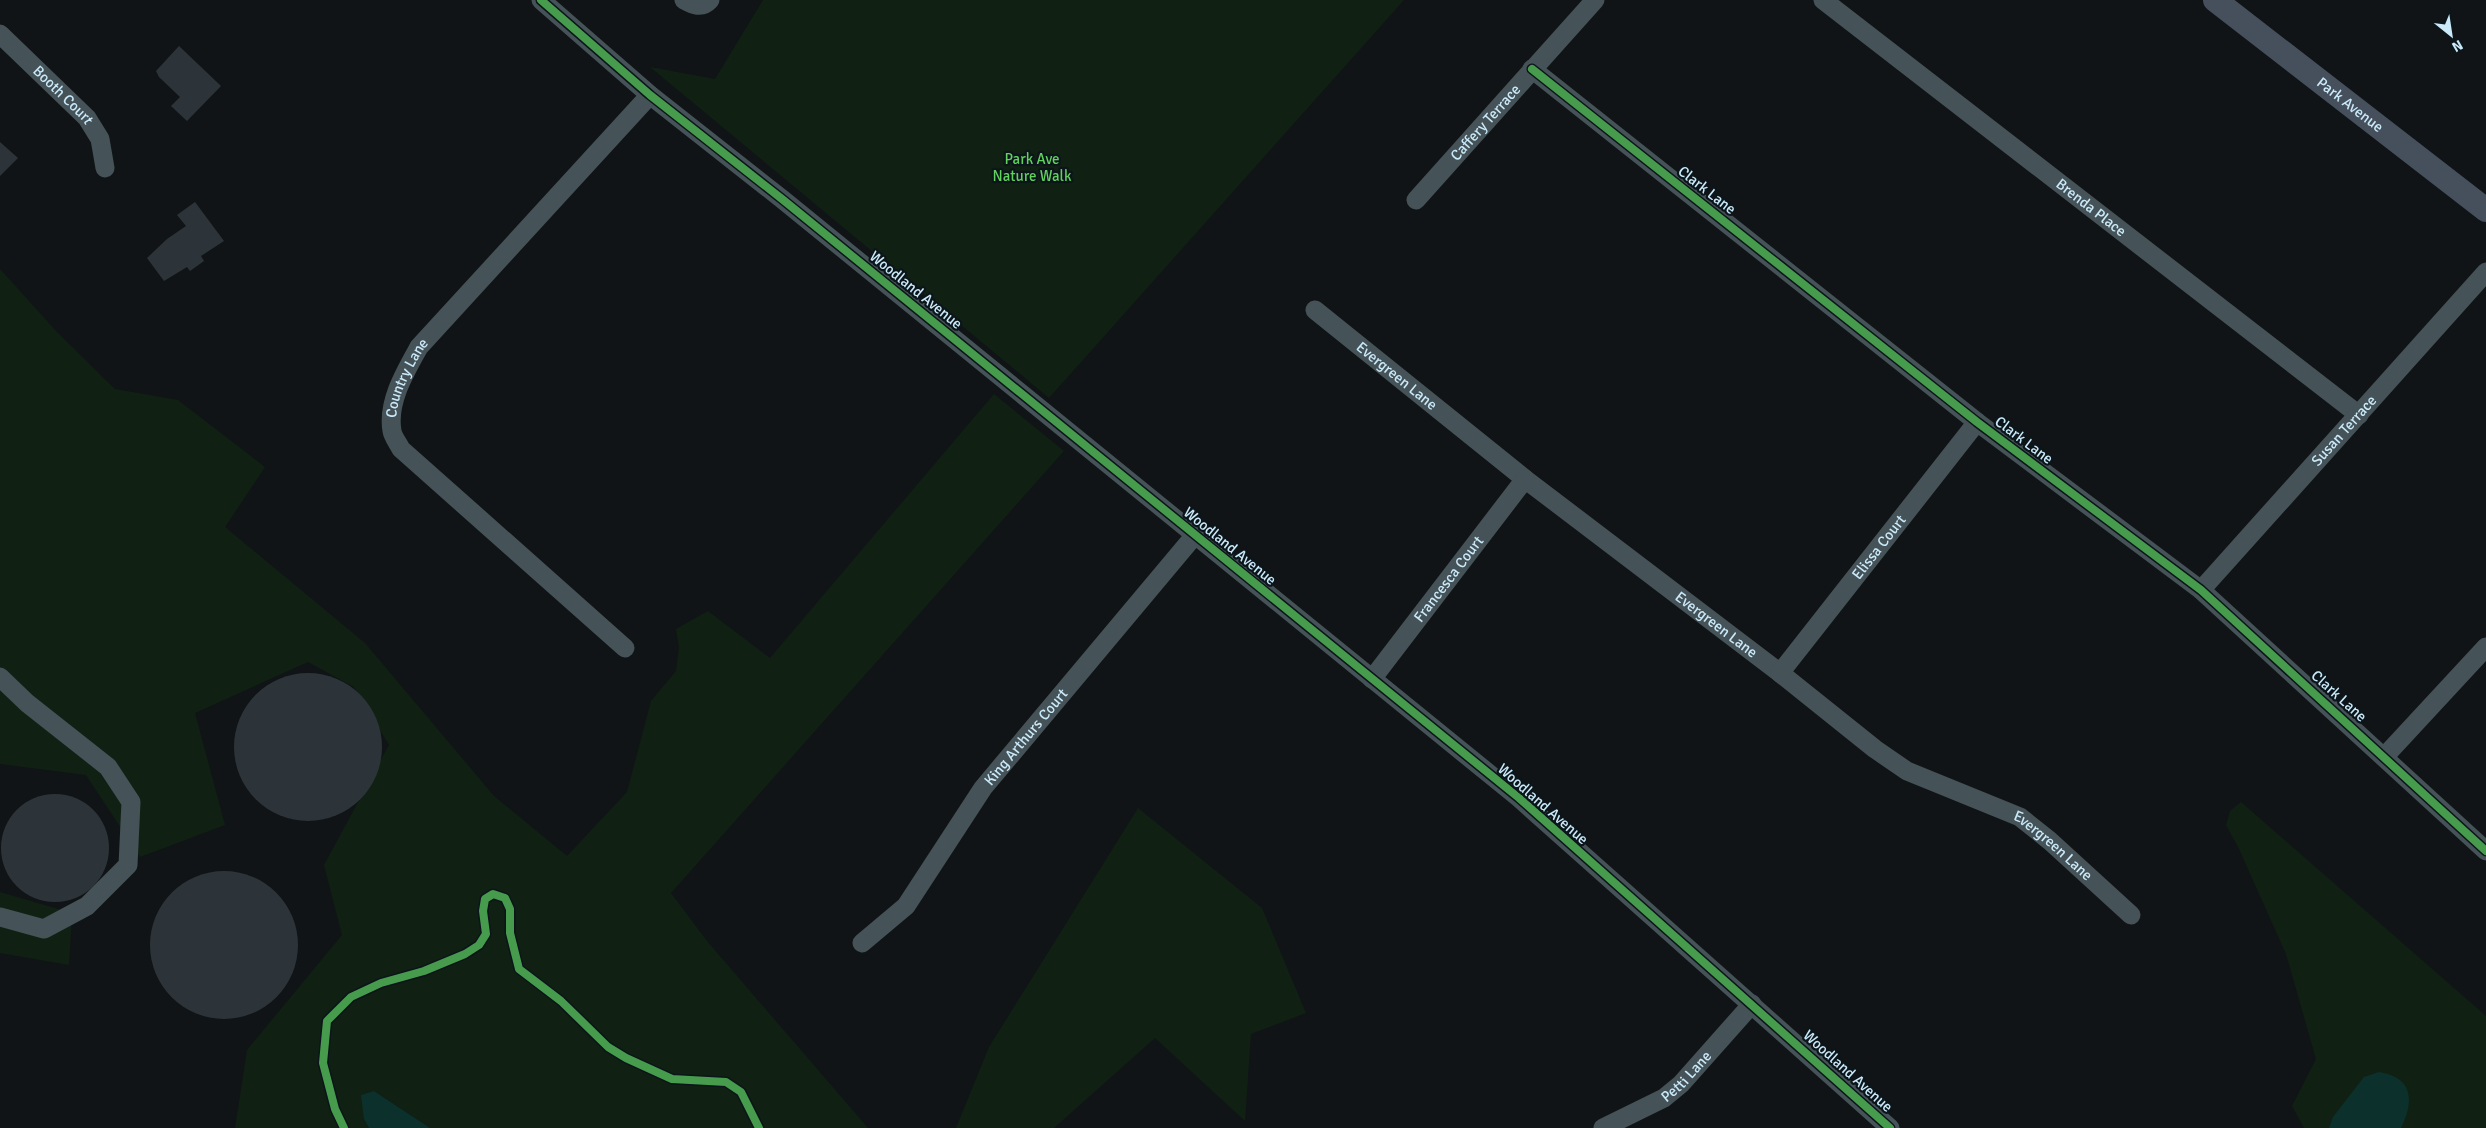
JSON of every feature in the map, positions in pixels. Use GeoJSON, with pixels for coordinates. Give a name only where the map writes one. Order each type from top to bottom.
{"type":"FeatureCollection","features":[{"type":"Feature","properties":{"kind":"main road","name":"Park Avenue"},"geometry":{"type":"LineString","coordinates":[[2215,0],[2486,210]]}},
{"type":"Feature","properties":{"kind":"street","name":"Woodland Avenue"},"geometry":{"type":"LineString","coordinates":[[541,0],[650,95],[782,199],[1519,798],[1890,1128]]}},
{"type":"Feature","properties":{"kind":"street"},"geometry":{"type":"LineString","coordinates":[[684,0],[697,6],[706,4],[710,0]]}},
{"type":"Feature","properties":{"kind":"street","name":"Caffery Terrace"},"geometry":{"type":"LineString","coordinates":[[1416,200],[1595,0]]}},
{"type":"Feature","properties":{"kind":"street","name":"Brenda Place"},"geometry":{"type":"LineString","coordinates":[[1823,0],[2359,415]]}},
{"type":"Feature","properties":{"kind":"street","name":"Booth Court"},"geometry":{"type":"LineString","coordinates":[[0,34],[86,118],[100,139],[105,168]]}},
{"type":"Feature","properties":{"kind":"street","name":"Clark Lane"},"geometry":{"type":"LineString","coordinates":[[1532,69],[1977,422],[2201,590],[2385,756],[2486,851]]}},
{"type":"Feature","properties":{"kind":"street","name":"Country Lane"},"geometry":{"type":"LineString","coordinates":[[625,648],[400,449],[392,433],[391,416],[400,382],[419,347],[650,95]]}},
{"type":"Feature","properties":{"kind":"street","name":"Susan Terrace"},"geometry":{"type":"LineString","coordinates":[[2201,590],[2486,272]]}},
{"type":"Feature","properties":{"kind":"street","name":"Evergreen Lane"},"geometry":{"type":"LineString","coordinates":[[1316,310],[1525,479],[1780,673],[1875,749],[1908,771],[2020,817],[2050,841],[2131,915]]}},
{"type":"Feature","properties":{"kind":"street","name":"Elissa Court"},"geometry":{"type":"LineString","coordinates":[[1780,673],[1977,422]]}},
{"type":"Feature","properties":{"kind":"street","name":"Francesca Court"},"geometry":{"type":"LineString","coordinates":[[1372,679],[1525,479]]}},
{"type":"Feature","properties":{"kind":"street","name":"King Arthurs Court"},"geometry":{"type":"LineString","coordinates":[[862,943],[906,906],[983,788],[1195,535]]}},
{"type":"Feature","properties":{"kind":"street"},"geometry":{"type":"LineString","coordinates":[[2385,756],[2486,647]]}},
{"type":"Feature","properties":{"kind":"street"},"geometry":{"type":"LineString","coordinates":[[0,677],[27,703],[108,767],[131,802],[128,866],[87,906],[44,929],[0,917]]}},
{"type":"Feature","properties":{"kind":"street","name":"Petti Lane"},"geometry":{"type":"LineString","coordinates":[[1604,1128],[1664,1098],[1681,1084],[1752,1004]]}},
{"type":"Feature","properties":{"kind":"green space","name":"Park Ave Nature Walk"},"geometry":{"type":"Polygon","coordinates":[[[763,0],[1404,0],[1049,398],[650,67],[715,79],[763,0]]]}},
{"type":"Feature","properties":{"kind":"green space"},"geometry":{"type":"Polygon","coordinates":[[[0,269],[57,332],[115,389],[178,400],[265,467],[225,527],[365,643],[494,796],[567,856],[627,792],[651,701],[676,671],[679,647],[676,629],[708,611],[770,658],[994,394],[1064,451],[671,893],[707,941],[868,1128],[430,1128],[374,1091],[364,1119],[369,1128],[235,1128],[247,1050],[342,935],[324,865],[389,745],[354,687],[308,662],[195,713],[225,825],[140,857],[86,775],[0,764],[0,269]]]}},
{"type":"Feature","properties":{"kind":"green space"},"geometry":{"type":"Polygon","coordinates":[[[2241,802],[2486,1016],[2486,1128],[2304,1128],[2292,1106],[2316,1059],[2286,954],[2239,849],[2226,825],[2230,811],[2241,802]]]}},
{"type":"Feature","properties":{"kind":"green space"},"geometry":{"type":"Polygon","coordinates":[[[1138,808],[1262,908],[1306,1013],[1251,1034],[1245,1121],[1155,1038],[1054,1128],[956,1128],[989,1047],[1138,808]]]}},
{"type":"Feature","properties":{"kind":"green space"},"geometry":{"type":"Polygon","coordinates":[[[0,892],[72,913],[69,965],[0,953],[0,892]]]}},
{"type":"Feature","properties":{"kind":"shaded area"},"geometry":{"type":"Polygon","coordinates":[[[2379,1072],[2398,1079],[2408,1091],[2408,1108],[2401,1128],[2329,1128],[2333,1117],[2364,1077],[2379,1072]]]}},
{"type":"Feature","properties":{"kind":"shaded area"},"geometry":{"type":"Polygon","coordinates":[[[374,1091],[430,1128],[369,1128],[364,1119],[361,1095],[374,1091]]]}},
{"type":"Feature","properties":{"kind":"building"},"geometry":{"type":"Polygon","coordinates":[[[179,46],[221,86],[187,121],[171,106],[180,97],[159,77],[156,71],[179,46]]]}},
{"type":"Feature","properties":{"kind":"building"},"geometry":{"type":"Polygon","coordinates":[[[0,142],[18,158],[0,176],[0,142]]]}},
{"type":"Feature","properties":{"kind":"building"},"geometry":{"type":"Polygon","coordinates":[[[195,202],[224,241],[201,256],[204,261],[190,271],[187,267],[164,281],[147,258],[167,239],[186,226],[177,215],[195,202]]]}},
{"type":"Feature","properties":{"kind":"building"},"geometry":{"type":"Polygon","coordinates":[[[308,673],[323,674],[336,678],[361,694],[377,719],[381,732],[381,762],[377,775],[361,800],[336,816],[323,820],[308,821],[293,820],[280,816],[255,800],[239,775],[235,762],[234,747],[235,732],[239,719],[255,694],[280,678],[293,674],[308,673]]]}},
{"type":"Feature","properties":{"kind":"building"},"geometry":{"type":"Polygon","coordinates":[[[55,794],[76,798],[93,810],[105,827],[109,848],[105,869],[93,886],[76,898],[55,902],[34,898],[17,886],[5,869],[1,848],[5,827],[17,810],[34,798],[55,794]]]}},
{"type":"Feature","properties":{"kind":"building"},"geometry":{"type":"Polygon","coordinates":[[[224,871],[252,876],[277,892],[293,917],[298,945],[293,973],[277,998],[252,1014],[224,1019],[196,1014],[171,998],[155,973],[150,945],[155,917],[171,892],[196,876],[224,871]]]}},
{"type":"Feature","properties":{"kind":"cycle path"},"geometry":{"type":"LineString","coordinates":[[541,0],[650,95],[782,199],[1519,798],[1890,1128]]}},
{"type":"Feature","properties":{"kind":"cycle path"},"geometry":{"type":"LineString","coordinates":[[1532,69],[1977,422],[2201,590],[2486,851]]}},
{"type":"Feature","properties":{"kind":"cycle path"},"geometry":{"type":"LineString","coordinates":[[344,1128],[335,1109],[323,1063],[327,1021],[351,997],[381,983],[424,971],[465,954],[479,945],[486,934],[483,911],[485,899],[493,894],[505,898],[510,909],[510,933],[519,969],[561,1001],[608,1047],[626,1058],[672,1079],[726,1082],[741,1092],[759,1128]]}}]}
